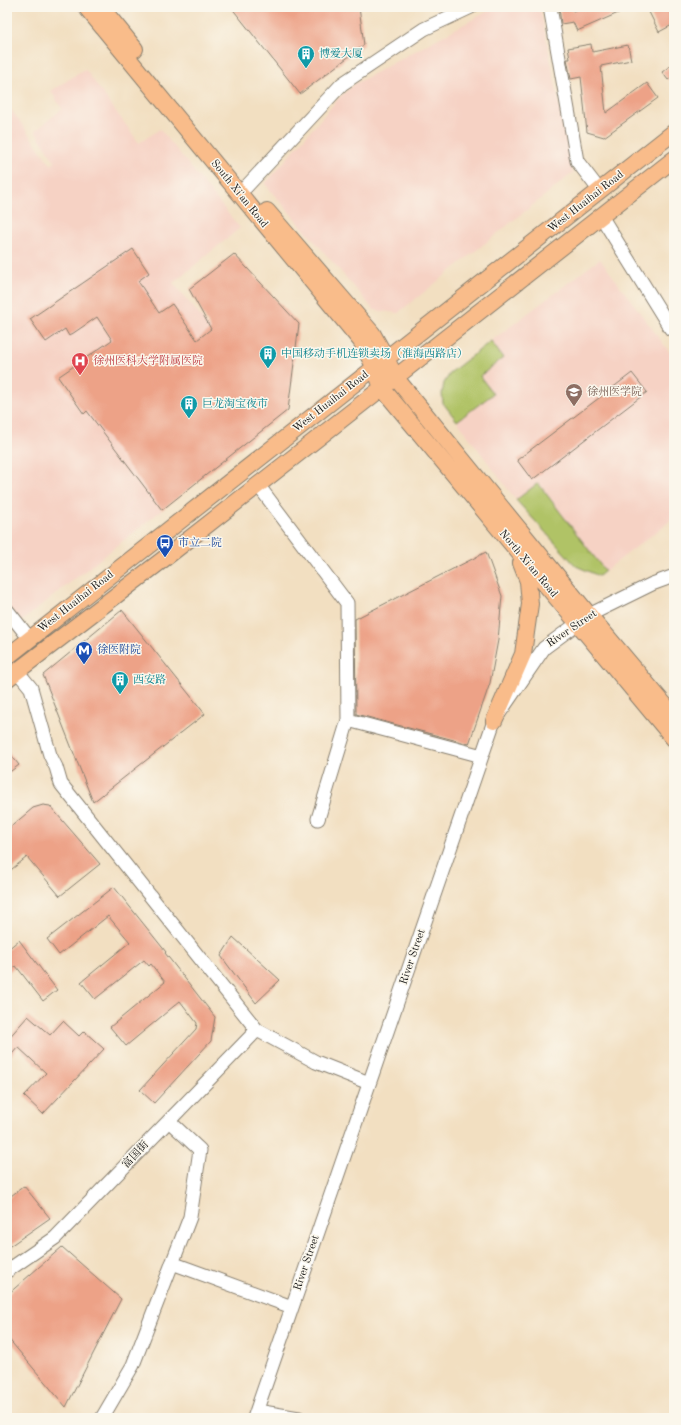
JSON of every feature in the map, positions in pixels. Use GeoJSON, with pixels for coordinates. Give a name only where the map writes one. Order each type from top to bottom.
{"type":"FeatureCollection","features":[{"type":"Feature","properties":{"kind":"main road","name":"South Xi'an Road"},"geometry":{"type":"LineString","coordinates":[[86,7],[361,342],[395,377]]}},
{"type":"Feature","properties":{"kind":"main road","name":"South Xi'an Road"},"geometry":{"type":"LineString","coordinates":[[101,7],[246,187],[372,333],[380,363],[382,388]]}},
{"type":"Feature","properties":{"kind":"main road","name":"West Huaihai Road"},"geometry":{"type":"LineString","coordinates":[[7,657],[674,132]]}},
{"type":"Feature","properties":{"kind":"main road","name":"West Huaihai Road"},"geometry":{"type":"LineString","coordinates":[[12,675],[258,485],[674,159]]}},
{"type":"Feature","properties":{"kind":"main road","name":"North Xi'an Road"},"geometry":{"type":"LineString","coordinates":[[395,377],[674,739]]}},
{"type":"Feature","properties":{"kind":"main road","name":"North Xi'an Road"},"geometry":{"type":"LineString","coordinates":[[382,388],[514,547],[674,716]]}},
{"type":"Feature","properties":{"kind":"main road"},"geometry":{"type":"LineString","coordinates":[[494,721],[523,654],[530,604],[528,580],[514,547]]}},
{"type":"Feature","properties":{"kind":"street"},"geometry":{"type":"LineString","coordinates":[[246,187],[342,84],[424,29],[471,7]]}},
{"type":"Feature","properties":{"kind":"street"},"geometry":{"type":"LineString","coordinates":[[550,7],[577,161],[600,191]]}},
{"type":"Feature","properties":{"kind":"street"},"geometry":{"type":"LineString","coordinates":[[601,216],[671,329],[674,329]]}},
{"type":"Feature","properties":{"kind":"street"},"geometry":{"type":"LineString","coordinates":[[258,485],[347,603],[348,720],[318,819]]}},
{"type":"Feature","properties":{"kind":"street","name":"River Street"},"geometry":{"type":"LineString","coordinates":[[255,1415],[494,721],[544,648],[583,619],[652,584],[674,576]]}},
{"type":"Feature","properties":{"kind":"street"},"geometry":{"type":"LineString","coordinates":[[7,610],[30,638]]}},
{"type":"Feature","properties":{"kind":"street"},"geometry":{"type":"LineString","coordinates":[[12,675],[31,688],[50,755],[56,767],[61,784],[257,1030],[316,1062],[369,1084]]}},
{"type":"Feature","properties":{"kind":"street"},"geometry":{"type":"LineString","coordinates":[[348,720],[482,756]]}},
{"type":"Feature","properties":{"kind":"street","name":"富国街"},"geometry":{"type":"LineString","coordinates":[[7,1271],[56,1238],[110,1184],[169,1120],[257,1030]]}},
{"type":"Feature","properties":{"kind":"street"},"geometry":{"type":"LineString","coordinates":[[102,1418],[133,1365],[190,1217],[200,1150],[169,1120]]}},
{"type":"Feature","properties":{"kind":"street"},"geometry":{"type":"LineString","coordinates":[[172,1263],[292,1307]]}},
{"type":"Feature","properties":{"kind":"street"},"geometry":{"type":"LineString","coordinates":[[255,1415],[299,1418]]}},
{"type":"Feature","properties":{"kind":"shaded area"},"geometry":{"type":"Polygon","coordinates":[[[498,7],[540,7],[573,173],[398,313],[374,310],[265,184],[338,99],[353,85],[488,11],[498,7]]]}},
{"type":"Feature","properties":{"kind":"shaded area","name":"徐州医科大学附属医院"},"geometry":{"type":"Polygon","coordinates":[[[85,69],[139,143],[160,129],[240,228],[173,283],[211,329],[97,423],[162,510],[18,624],[7,610],[7,104],[51,165],[55,162],[35,131],[62,109],[51,91],[85,69]]]}},
{"type":"Feature","properties":{"kind":"shaded area","name":"徐州医学院"},"geometry":{"type":"Polygon","coordinates":[[[600,259],[671,354],[674,352],[674,518],[605,571],[539,483],[516,500],[457,421],[493,394],[479,376],[503,358],[491,341],[600,259]]]}},
{"type":"Feature","properties":{"kind":"green space"},"geometry":{"type":"Polygon","coordinates":[[[491,341],[503,358],[480,376],[493,394],[457,421],[443,403],[442,394],[444,383],[451,372],[491,341]]]}},
{"type":"Feature","properties":{"kind":"green space"},"geometry":{"type":"Polygon","coordinates":[[[538,483],[605,571],[599,576],[576,566],[516,500],[538,483]]]}},
{"type":"Feature","properties":{"kind":"building","name":"博爱大厦"},"geometry":{"type":"Polygon","coordinates":[[[231,7],[359,7],[364,45],[300,94],[231,7]]]}},
{"type":"Feature","properties":{"kind":"building"},"geometry":{"type":"Polygon","coordinates":[[[559,7],[572,7],[573,11],[583,7],[632,7],[577,31],[573,22],[561,24],[559,7]]]}},
{"type":"Feature","properties":{"kind":"building"},"geometry":{"type":"Polygon","coordinates":[[[658,7],[674,7],[674,24],[659,32],[649,12],[658,7]]]}},
{"type":"Feature","properties":{"kind":"building"},"geometry":{"type":"Polygon","coordinates":[[[591,44],[592,52],[628,45],[631,60],[601,66],[606,113],[647,83],[658,98],[604,137],[587,132],[581,77],[571,79],[567,59],[570,59],[568,48],[591,44]]]}},
{"type":"Feature","properties":{"kind":"building"},"geometry":{"type":"Polygon","coordinates":[[[674,63],[674,75],[668,80],[662,72],[674,63]]]}},
{"type":"Feature","properties":{"kind":"building"},"geometry":{"type":"Polygon","coordinates":[[[133,249],[149,273],[138,281],[159,313],[172,304],[197,340],[211,329],[189,289],[234,254],[299,324],[288,410],[162,510],[87,411],[84,414],[58,377],[112,340],[97,317],[69,336],[65,329],[46,342],[30,319],[133,249]]]}},
{"type":"Feature","properties":{"kind":"building"},"geometry":{"type":"Polygon","coordinates":[[[632,373],[647,392],[532,480],[517,460],[632,373]]]}},
{"type":"Feature","properties":{"kind":"building"},"geometry":{"type":"Polygon","coordinates":[[[486,552],[502,596],[498,640],[490,683],[469,744],[356,714],[355,619],[486,552]]]}},
{"type":"Feature","properties":{"kind":"building","name":"西安路"},"geometry":{"type":"Polygon","coordinates":[[[122,610],[205,714],[93,802],[43,675],[122,610]]]}},
{"type":"Feature","properties":{"kind":"building"},"geometry":{"type":"Polygon","coordinates":[[[7,750],[19,765],[7,774],[7,750]]]}},
{"type":"Feature","properties":{"kind":"building"},"geometry":{"type":"Polygon","coordinates":[[[43,805],[50,806],[100,864],[60,896],[27,857],[7,873],[7,830],[33,808],[43,805]]]}},
{"type":"Feature","properties":{"kind":"building"},"geometry":{"type":"Polygon","coordinates":[[[114,887],[215,1017],[211,1041],[154,1103],[140,1090],[196,1029],[197,1023],[180,1001],[126,1046],[110,1027],[165,982],[151,964],[149,966],[144,960],[95,999],[81,982],[130,942],[108,916],[59,955],[47,939],[114,887]]]}},
{"type":"Feature","properties":{"kind":"building"},"geometry":{"type":"Polygon","coordinates":[[[233,937],[280,980],[256,1003],[221,956],[233,937]]]}},
{"type":"Feature","properties":{"kind":"building"},"geometry":{"type":"Polygon","coordinates":[[[19,940],[57,990],[43,1001],[16,966],[7,973],[7,950],[19,940]]]}},
{"type":"Feature","properties":{"kind":"building"},"geometry":{"type":"Polygon","coordinates":[[[28,1016],[50,1035],[63,1021],[79,1036],[84,1031],[104,1049],[43,1114],[24,1096],[46,1073],[18,1047],[7,1060],[7,1040],[28,1016]]]}},
{"type":"Feature","properties":{"kind":"building"},"geometry":{"type":"Polygon","coordinates":[[[24,1186],[50,1218],[7,1248],[7,1199],[24,1186]]]}},
{"type":"Feature","properties":{"kind":"building"},"geometry":{"type":"Polygon","coordinates":[[[62,1247],[121,1299],[66,1407],[7,1337],[7,1295],[62,1247]]]}},
{"type":"Feature","properties":{"kind":"place","name":"博爱大厦"},"geometry":{"type":"Point","coordinates":[306,69]}},
{"type":"Feature","properties":{"kind":"place","name":"中国移动手机连锁卖场（淮海西路店）"},"geometry":{"type":"Point","coordinates":[268,369]}},
{"type":"Feature","properties":{"kind":"place","name":"徐州医科大学附属医院"},"geometry":{"type":"Point","coordinates":[80,376]}},
{"type":"Feature","properties":{"kind":"place","name":"徐州医学院"},"geometry":{"type":"Point","coordinates":[574,407]}},
{"type":"Feature","properties":{"kind":"place","name":"巨龙淘宝夜市"},"geometry":{"type":"Point","coordinates":[189,419]}},
{"type":"Feature","properties":{"kind":"place","name":"市立二院"},"geometry":{"type":"Point","coordinates":[165,558]}},
{"type":"Feature","properties":{"kind":"place","name":"徐医附院"},"geometry":{"type":"Point","coordinates":[84,665]}},
{"type":"Feature","properties":{"kind":"place","name":"西安路"},"geometry":{"type":"Point","coordinates":[120,695]}}]}
